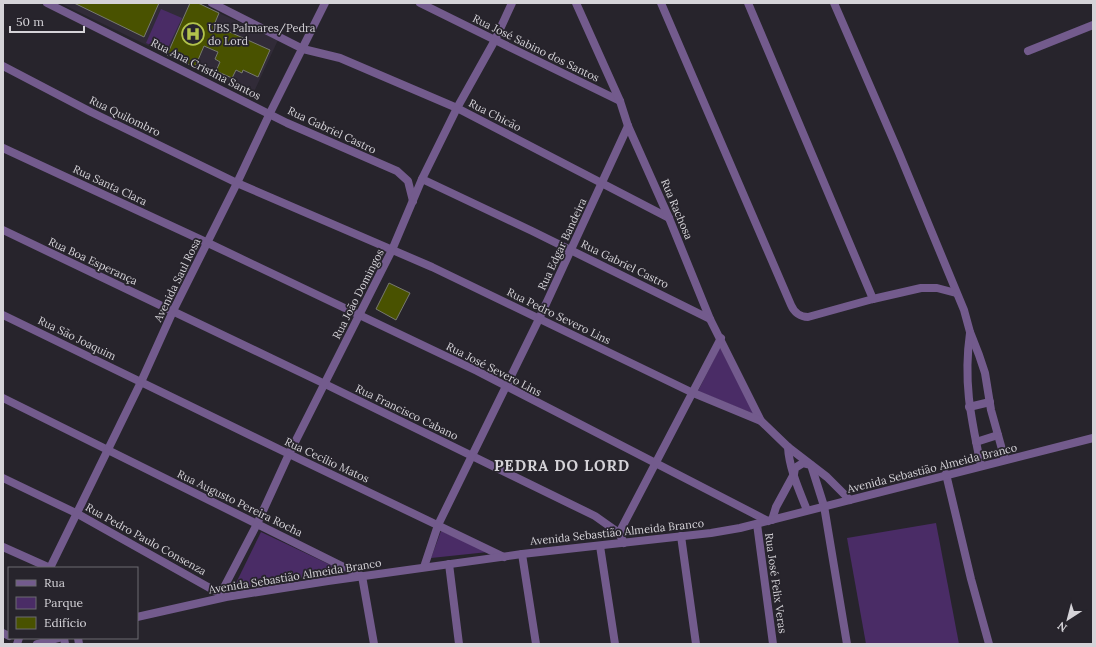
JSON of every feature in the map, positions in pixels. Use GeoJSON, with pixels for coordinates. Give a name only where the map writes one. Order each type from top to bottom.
{"type":"FeatureCollection","features":[{"type":"Feature","properties":{"kind":"street","name":"Rua Ana Cristina Santos"},"geometry":{"type":"LineString","coordinates":[[47,3],[270,113]]}},
{"type":"Feature","properties":{"kind":"street","name":"Rua Chicão"},"geometry":{"type":"LineString","coordinates":[[212,3],[303,49],[340,58],[457,108],[670,218]]}},
{"type":"Feature","properties":{"kind":"street","name":"Avenida Saul Rosa"},"geometry":{"type":"LineString","coordinates":[[50,567],[141,382],[173,311],[238,183],[270,113],[325,3]]}},
{"type":"Feature","properties":{"kind":"street","name":"Rua José Sabino dos Santos"},"geometry":{"type":"LineString","coordinates":[[420,3],[620,101]]}},
{"type":"Feature","properties":{"kind":"street","name":"Rua João Domingos"},"geometry":{"type":"LineString","coordinates":[[223,595],[289,454],[392,250],[422,179],[512,3]]}},
{"type":"Feature","properties":{"kind":"street","name":"Rua Rachosa"},"geometry":{"type":"LineString","coordinates":[[576,3],[620,101],[628,126],[670,218],[710,319],[721,338],[761,421]]}},
{"type":"Feature","properties":{"kind":"street"},"geometry":{"type":"LineString","coordinates":[[661,3],[794,310],[801,316],[807,317],[873,299],[929,287],[956,293]]}},
{"type":"Feature","properties":{"kind":"street"},"geometry":{"type":"LineString","coordinates":[[748,3],[873,299]]}},
{"type":"Feature","properties":{"kind":"street"},"geometry":{"type":"LineString","coordinates":[[834,3],[899,153],[964,310],[970,332],[983,367],[990,402],[1005,460]]}},
{"type":"Feature","properties":{"kind":"street"},"geometry":{"type":"LineString","coordinates":[[1028,51],[1093,25]]}},
{"type":"Feature","properties":{"kind":"street","name":"Rua Quilombro"},"geometry":{"type":"LineString","coordinates":[[3,66],[91,112],[238,183]]}},
{"type":"Feature","properties":{"kind":"street","name":"Rua Gabriel Castro"},"geometry":{"type":"LineString","coordinates":[[270,113],[287,123],[396,171],[408,181],[413,201]]}},
{"type":"Feature","properties":{"kind":"street","name":"Rua Edgar Bandeira"},"geometry":{"type":"LineString","coordinates":[[424,567],[438,525],[539,319],[628,126]]}},
{"type":"Feature","properties":{"kind":"street","name":"Rua Santa Clara"},"geometry":{"type":"LineString","coordinates":[[3,148],[208,243]]}},
{"type":"Feature","properties":{"kind":"street","name":"Rua Gabriel Castro"},"geometry":{"type":"LineString","coordinates":[[422,179],[571,250],[710,319]]}},
{"type":"Feature","properties":{"kind":"street","name":"Rua Pedro Severo Lins"},"geometry":{"type":"LineString","coordinates":[[238,183],[392,250],[691,392],[761,421],[788,446],[827,477],[850,500]]}},
{"type":"Feature","properties":{"kind":"street","name":"Rua Boa Esperança"},"geometry":{"type":"LineString","coordinates":[[3,230],[173,311]]}},
{"type":"Feature","properties":{"kind":"street","name":"Rua José Severo Lins"},"geometry":{"type":"LineString","coordinates":[[208,243],[477,371],[770,521]]}},
{"type":"Feature","properties":{"kind":"street","name":"Rua Francisco Cabano"},"geometry":{"type":"LineString","coordinates":[[173,311],[595,516],[619,533],[624,543]]}},
{"type":"Feature","properties":{"kind":"street","name":"Rua São Joaquim"},"geometry":{"type":"LineString","coordinates":[[3,315],[141,382]]}},
{"type":"Feature","properties":{"kind":"street"},"geometry":{"type":"LineString","coordinates":[[970,332],[967,361],[969,407],[981,466]]}},
{"type":"Feature","properties":{"kind":"street"},"geometry":{"type":"LineString","coordinates":[[619,533],[691,392],[721,338]]}},
{"type":"Feature","properties":{"kind":"street","name":"Rua Cecílio Matos"},"geometry":{"type":"LineString","coordinates":[[141,382],[504,557]]}},
{"type":"Feature","properties":{"kind":"street","name":"Rua Augusto Pereira Rocha"},"geometry":{"type":"LineString","coordinates":[[3,398],[362,576]]}},
{"type":"Feature","properties":{"kind":"street"},"geometry":{"type":"LineString","coordinates":[[969,407],[990,402]]}},
{"type":"Feature","properties":{"kind":"street"},"geometry":{"type":"LineString","coordinates":[[976,442],[998,435]]}},
{"type":"Feature","properties":{"kind":"street","name":"Avenida Sebastião Almeida Branco"},"geometry":{"type":"LineString","coordinates":[[138,618],[223,595],[522,554],[718,532],[770,521],[946,474],[1093,438]]}},
{"type":"Feature","properties":{"kind":"street"},"geometry":{"type":"LineString","coordinates":[[788,446],[788,457],[807,510]]}},
{"type":"Feature","properties":{"kind":"street"},"geometry":{"type":"LineString","coordinates":[[770,521],[794,474],[795,468],[799,464],[805,463],[811,465],[824,506],[847,644]]}},
{"type":"Feature","properties":{"kind":"street"},"geometry":{"type":"LineString","coordinates":[[946,474],[989,644]]}},
{"type":"Feature","properties":{"kind":"street","name":"Rua Pedro Paulo Consenza"},"geometry":{"type":"LineString","coordinates":[[3,478],[76,513],[223,595]]}},
{"type":"Feature","properties":{"kind":"street","name":"Rua José Felix Veras"},"geometry":{"type":"LineString","coordinates":[[757,524],[773,644]]}},
{"type":"Feature","properties":{"kind":"street"},"geometry":{"type":"LineString","coordinates":[[681,536],[696,644]]}},
{"type":"Feature","properties":{"kind":"street"},"geometry":{"type":"LineString","coordinates":[[600,546],[615,644]]}},
{"type":"Feature","properties":{"kind":"street"},"geometry":{"type":"LineString","coordinates":[[3,547],[48,567]]}},
{"type":"Feature","properties":{"kind":"street"},"geometry":{"type":"LineString","coordinates":[[522,554],[536,644]]}},
{"type":"Feature","properties":{"kind":"street"},"geometry":{"type":"LineString","coordinates":[[449,564],[459,644]]}},
{"type":"Feature","properties":{"kind":"street"},"geometry":{"type":"LineString","coordinates":[[362,576],[374,644]]}},
{"type":"Feature","properties":{"kind":"street"},"geometry":{"type":"LineString","coordinates":[[37,644],[55,639]]}},
{"type":"Feature","properties":{"kind":"shaded area"},"geometry":{"type":"Polygon","coordinates":[[[60,3],[190,3],[167,55],[60,3]]]}},
{"type":"Feature","properties":{"kind":"shaded area"},"geometry":{"type":"Polygon","coordinates":[[[219,13],[278,40],[252,96],[195,67],[219,13]]]}},
{"type":"Feature","properties":{"kind":"green space"},"geometry":{"type":"Polygon","coordinates":[[[161,9],[182,18],[166,52],[146,43],[161,9]]]}},
{"type":"Feature","properties":{"kind":"green space"},"geometry":{"type":"Polygon","coordinates":[[[720,347],[754,414],[698,391],[720,347]]]}},
{"type":"Feature","properties":{"kind":"green space"},"geometry":{"type":"Polygon","coordinates":[[[936,523],[959,644],[866,644],[847,538],[936,523]]]}},
{"type":"Feature","properties":{"kind":"green space"},"geometry":{"type":"Polygon","coordinates":[[[441,531],[488,552],[431,558],[441,531]]]}},
{"type":"Feature","properties":{"kind":"green space"},"geometry":{"type":"Polygon","coordinates":[[[261,532],[339,569],[338,572],[239,588],[236,583],[261,532]]]}},
{"type":"Feature","properties":{"kind":"building"},"geometry":{"type":"Polygon","coordinates":[[[74,3],[159,3],[144,37],[74,3]]]}},
{"type":"Feature","properties":{"kind":"building"},"geometry":{"type":"Polygon","coordinates":[[[190,3],[198,3],[219,13],[214,25],[270,50],[258,77],[243,70],[242,73],[236,70],[232,78],[216,71],[220,62],[215,59],[218,52],[204,46],[195,67],[167,55],[190,3]]]}},
{"type":"Feature","properties":{"kind":"building"},"geometry":{"type":"Polygon","coordinates":[[[389,283],[410,293],[396,320],[376,309],[389,283]]]}},
{"type":"Feature","properties":{"kind":"place","name":"UBS Palmares/Pedra do Lord"},"geometry":{"type":"Point","coordinates":[193,34]}},
{"type":"Feature","properties":{"kind":"district","name":"PEDRA DO LORD"},"geometry":{"type":"Point","coordinates":[562,465]}}]}
